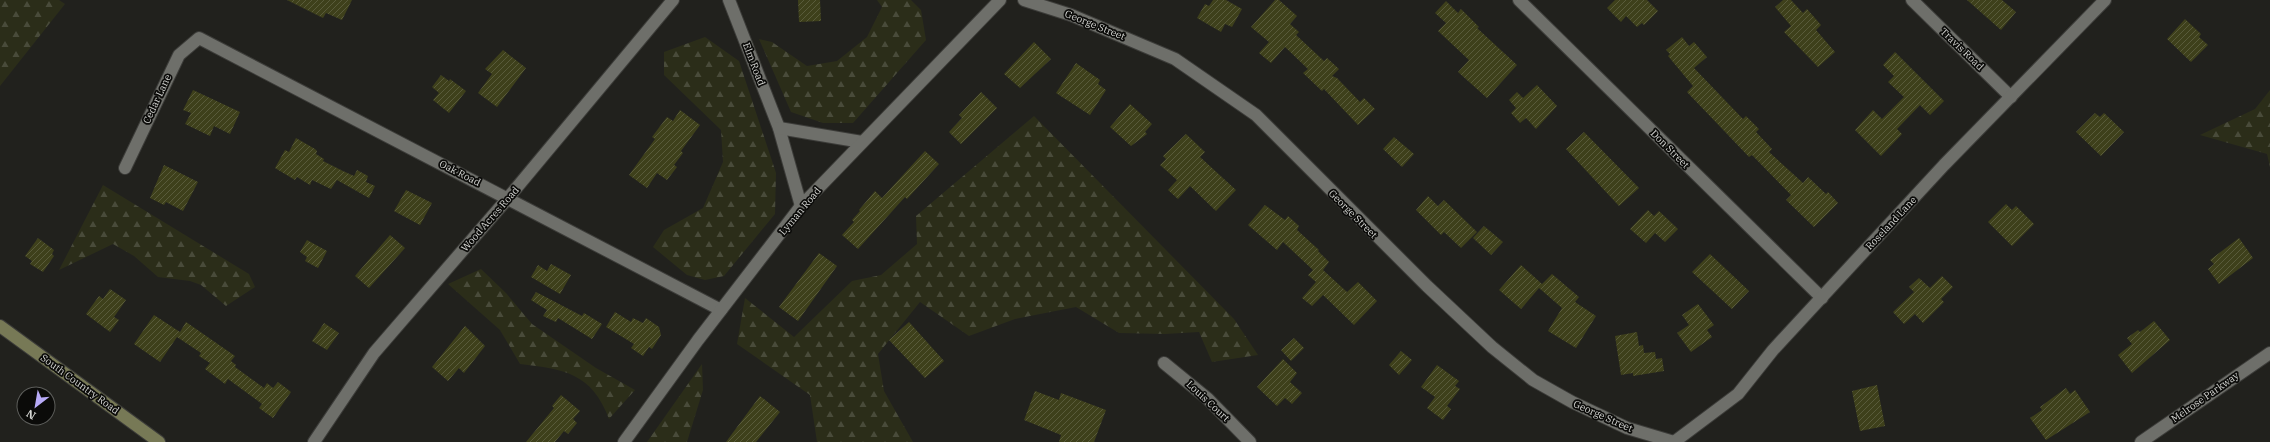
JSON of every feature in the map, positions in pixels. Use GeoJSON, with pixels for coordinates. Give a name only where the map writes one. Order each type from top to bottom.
{"type":"FeatureCollection","features":[{"type":"Feature","properties":{"kind":"main road","name":"South Country Road"},"geometry":{"type":"LineString","coordinates":[[0,326],[159,442]]}},
{"type":"Feature","properties":{"kind":"street","name":"Wood Acres Road"},"geometry":{"type":"LineString","coordinates":[[314,442],[374,353],[508,198],[673,0]]}},
{"type":"Feature","properties":{"kind":"street","name":"Elm Road"},"geometry":{"type":"LineString","coordinates":[[729,0],[779,128],[801,206]]}},
{"type":"Feature","properties":{"kind":"street","name":"Lyman Road"},"geometry":{"type":"LineString","coordinates":[[624,442],[801,206],[1000,0]]}},
{"type":"Feature","properties":{"kind":"street","name":"George Street"},"geometry":{"type":"LineString","coordinates":[[1024,0],[1071,15],[1175,59],[1256,115],[1426,286],[1492,347],[1533,380],[1572,402],[1627,428],[1674,442]]}},
{"type":"Feature","properties":{"kind":"street","name":"Don Street"},"geometry":{"type":"LineString","coordinates":[[1519,0],[1822,298]]}},
{"type":"Feature","properties":{"kind":"street","name":"Travis Road"},"geometry":{"type":"LineString","coordinates":[[1912,0],[2011,97]]}},
{"type":"Feature","properties":{"kind":"street","name":"Roseland Lane"},"geometry":{"type":"LineString","coordinates":[[1674,442],[1738,394],[1773,350],[1944,165],[2105,0]]}},
{"type":"Feature","properties":{"kind":"street","name":"Oak Road"},"geometry":{"type":"LineString","coordinates":[[199,38],[722,310]]}},
{"type":"Feature","properties":{"kind":"street","name":"Cedar Lane"},"geometry":{"type":"LineString","coordinates":[[125,168],[179,54],[199,38]]}},
{"type":"Feature","properties":{"kind":"street"},"geometry":{"type":"LineString","coordinates":[[779,128],[862,142]]}},
{"type":"Feature","properties":{"kind":"street","name":"Melrose Parkway"},"geometry":{"type":"LineString","coordinates":[[2141,442],[2270,353]]}},
{"type":"Feature","properties":{"kind":"street","name":"Louis Court"},"geometry":{"type":"LineString","coordinates":[[1164,363],[1208,399],[1250,442]]}},
{"type":"Feature","properties":{"kind":"green space"},"geometry":{"type":"Polygon","coordinates":[[[0,0],[59,0],[65,4],[0,86],[0,0]]]}},
{"type":"Feature","properties":{"kind":"green space"},"geometry":{"type":"Polygon","coordinates":[[[877,0],[911,0],[921,10],[926,40],[853,123],[823,123],[791,112],[759,39],[772,42],[807,66],[837,61],[867,37],[882,7],[877,0]]]}},
{"type":"Feature","properties":{"kind":"green space"},"geometry":{"type":"Polygon","coordinates":[[[705,37],[739,61],[776,173],[775,214],[724,276],[705,280],[687,275],[653,247],[664,230],[703,208],[723,162],[721,130],[664,75],[664,52],[705,37]]]}},
{"type":"Feature","properties":{"kind":"green space"},"geometry":{"type":"Polygon","coordinates":[[[2270,90],[2270,167],[2267,154],[2200,135],[2255,109],[2270,90]]]}},
{"type":"Feature","properties":{"kind":"green space"},"geometry":{"type":"Polygon","coordinates":[[[1034,116],[1234,319],[1258,355],[1212,362],[1199,332],[1165,334],[1119,333],[1076,307],[1015,319],[969,336],[920,302],[878,354],[884,391],[913,442],[817,442],[810,395],[737,344],[745,298],[794,337],[852,281],[881,275],[917,244],[916,216],[1034,116]]]}},
{"type":"Feature","properties":{"kind":"green space"},"geometry":{"type":"Polygon","coordinates":[[[103,185],[249,274],[255,287],[226,306],[201,285],[190,281],[158,277],[134,256],[113,244],[59,270],[103,185]]]}},
{"type":"Feature","properties":{"kind":"green space"},"geometry":{"type":"Polygon","coordinates":[[[481,269],[506,293],[532,324],[596,368],[635,390],[609,419],[594,392],[575,376],[550,368],[520,364],[500,330],[448,284],[481,269]]]}},
{"type":"Feature","properties":{"kind":"green space"},"geometry":{"type":"Polygon","coordinates":[[[702,364],[703,390],[687,442],[647,442],[702,364]]]}},
{"type":"Feature","properties":{"kind":"building"},"geometry":{"type":"Polygon","coordinates":[[[287,0],[352,0],[342,20],[326,13],[323,18],[287,0]]]}},
{"type":"Feature","properties":{"kind":"building"},"geometry":{"type":"Polygon","coordinates":[[[798,0],[820,0],[821,21],[799,22],[798,0]]]}},
{"type":"Feature","properties":{"kind":"building"},"geometry":{"type":"Polygon","coordinates":[[[1213,0],[1226,0],[1242,9],[1232,27],[1225,24],[1221,32],[1197,18],[1205,4],[1209,6],[1213,0]]]}},
{"type":"Feature","properties":{"kind":"building"},"geometry":{"type":"Polygon","coordinates":[[[1275,0],[1279,0],[1297,16],[1290,24],[1299,32],[1296,35],[1324,61],[1327,58],[1339,69],[1332,76],[1337,78],[1360,102],[1364,98],[1375,109],[1358,125],[1324,89],[1322,91],[1303,73],[1308,69],[1285,47],[1271,63],[1259,53],[1269,42],[1251,27],[1275,0]]]}},
{"type":"Feature","properties":{"kind":"building"},"geometry":{"type":"Polygon","coordinates":[[[1615,0],[1647,0],[1658,11],[1644,25],[1642,23],[1637,27],[1626,16],[1621,22],[1607,8],[1615,0]]]}},
{"type":"Feature","properties":{"kind":"building"},"geometry":{"type":"Polygon","coordinates":[[[1783,0],[1791,0],[1803,13],[1807,9],[1821,25],[1816,30],[1835,52],[1818,67],[1784,32],[1791,26],[1775,7],[1783,0]]]}},
{"type":"Feature","properties":{"kind":"building"},"geometry":{"type":"Polygon","coordinates":[[[1967,0],[2002,0],[2016,12],[2001,30],[1967,0]]]}},
{"type":"Feature","properties":{"kind":"building"},"geometry":{"type":"Polygon","coordinates":[[[1446,1],[1458,13],[1461,9],[1479,27],[1477,28],[1517,65],[1487,98],[1458,72],[1469,60],[1438,31],[1446,23],[1435,13],[1446,1]]]}},
{"type":"Feature","properties":{"kind":"building"},"geometry":{"type":"Polygon","coordinates":[[[2185,19],[2201,34],[2199,37],[2208,45],[2191,62],[2167,39],[2185,19]]]}},
{"type":"Feature","properties":{"kind":"building"},"geometry":{"type":"Polygon","coordinates":[[[1682,37],[1689,46],[1694,42],[1707,57],[1694,68],[1743,119],[1746,116],[1759,129],[1756,132],[1772,149],[1769,152],[1803,183],[1808,177],[1826,194],[1828,192],[1838,203],[1814,227],[1786,200],[1791,195],[1752,155],[1749,157],[1687,92],[1693,86],[1668,56],[1670,54],[1666,50],[1682,37]]]}},
{"type":"Feature","properties":{"kind":"building"},"geometry":{"type":"Polygon","coordinates":[[[1034,42],[1051,59],[1020,88],[1004,74],[1034,42]]]}},
{"type":"Feature","properties":{"kind":"building"},"geometry":{"type":"Polygon","coordinates":[[[503,50],[526,68],[497,107],[478,93],[492,74],[485,69],[503,50]]]}},
{"type":"Feature","properties":{"kind":"building"},"geometry":{"type":"Polygon","coordinates":[[[1895,52],[1944,101],[1930,115],[1920,105],[1897,129],[1902,134],[1881,156],[1855,130],[1873,110],[1882,119],[1904,97],[1888,82],[1894,76],[1883,65],[1895,52]]]}},
{"type":"Feature","properties":{"kind":"building"},"geometry":{"type":"Polygon","coordinates":[[[1076,63],[1100,80],[1098,84],[1106,90],[1090,115],[1056,93],[1076,63]]]}},
{"type":"Feature","properties":{"kind":"building"},"geometry":{"type":"Polygon","coordinates":[[[441,75],[449,81],[450,79],[466,91],[449,113],[433,100],[439,93],[432,87],[441,75]]]}},
{"type":"Feature","properties":{"kind":"building"},"geometry":{"type":"Polygon","coordinates":[[[1537,85],[1557,106],[1536,129],[1526,118],[1520,123],[1511,113],[1516,108],[1509,100],[1517,92],[1523,98],[1537,85]]]}},
{"type":"Feature","properties":{"kind":"building"},"geometry":{"type":"Polygon","coordinates":[[[193,90],[240,112],[230,134],[214,126],[210,136],[185,124],[191,113],[183,110],[193,90]]]}},
{"type":"Feature","properties":{"kind":"building"},"geometry":{"type":"Polygon","coordinates":[[[981,92],[997,108],[961,144],[949,132],[962,118],[959,115],[981,92]]]}},
{"type":"Feature","properties":{"kind":"building"},"geometry":{"type":"Polygon","coordinates":[[[1130,104],[1152,124],[1145,132],[1147,134],[1131,146],[1110,127],[1130,104]]]}},
{"type":"Feature","properties":{"kind":"building"},"geometry":{"type":"Polygon","coordinates":[[[680,110],[700,125],[681,151],[683,153],[674,165],[677,167],[667,180],[657,173],[647,188],[629,175],[655,139],[652,137],[667,117],[673,121],[680,110]]]}},
{"type":"Feature","properties":{"kind":"building"},"geometry":{"type":"Polygon","coordinates":[[[2095,113],[2100,117],[2104,113],[2124,132],[2101,156],[2076,132],[2095,113]]]}},
{"type":"Feature","properties":{"kind":"building"},"geometry":{"type":"Polygon","coordinates":[[[1584,132],[1639,188],[1619,206],[1566,149],[1584,132]]]}},
{"type":"Feature","properties":{"kind":"building"},"geometry":{"type":"Polygon","coordinates":[[[1186,134],[1205,152],[1200,157],[1236,190],[1216,211],[1190,186],[1178,199],[1168,190],[1177,180],[1160,165],[1166,159],[1163,156],[1186,134]]]}},
{"type":"Feature","properties":{"kind":"building"},"geometry":{"type":"Polygon","coordinates":[[[1394,137],[1414,154],[1402,167],[1383,149],[1394,137]]]}},
{"type":"Feature","properties":{"kind":"building"},"geometry":{"type":"Polygon","coordinates":[[[296,138],[315,149],[317,151],[316,154],[324,159],[323,161],[354,176],[357,170],[368,176],[366,182],[375,186],[369,198],[337,180],[331,189],[312,180],[310,185],[297,177],[295,180],[275,168],[285,150],[289,152],[296,138]]]}},
{"type":"Feature","properties":{"kind":"building"},"geometry":{"type":"Polygon","coordinates":[[[925,151],[939,164],[907,199],[905,197],[858,249],[842,235],[854,222],[852,220],[875,191],[882,198],[925,151]]]}},
{"type":"Feature","properties":{"kind":"building"},"geometry":{"type":"Polygon","coordinates":[[[164,165],[198,182],[183,211],[166,202],[164,205],[150,198],[164,165]]]}},
{"type":"Feature","properties":{"kind":"building"},"geometry":{"type":"Polygon","coordinates":[[[406,190],[432,203],[420,225],[394,211],[406,190]]]}},
{"type":"Feature","properties":{"kind":"building"},"geometry":{"type":"Polygon","coordinates":[[[1428,196],[1438,206],[1444,200],[1477,232],[1461,248],[1444,232],[1441,235],[1416,210],[1428,196]]]}},
{"type":"Feature","properties":{"kind":"building"},"geometry":{"type":"Polygon","coordinates":[[[2006,204],[2012,210],[2016,206],[2034,224],[2012,246],[1988,222],[2006,204]]]}},
{"type":"Feature","properties":{"kind":"building"},"geometry":{"type":"Polygon","coordinates":[[[1265,205],[1285,220],[1288,216],[1299,226],[1297,230],[1319,250],[1318,251],[1329,262],[1323,270],[1347,292],[1358,282],[1377,301],[1354,325],[1323,295],[1312,306],[1302,298],[1316,282],[1308,275],[1313,270],[1283,242],[1277,250],[1248,225],[1265,205]]]}},
{"type":"Feature","properties":{"kind":"building"},"geometry":{"type":"Polygon","coordinates":[[[1648,210],[1654,216],[1659,211],[1678,229],[1665,242],[1655,233],[1646,243],[1630,229],[1648,210]]]}},
{"type":"Feature","properties":{"kind":"building"},"geometry":{"type":"Polygon","coordinates":[[[1484,226],[1503,242],[1491,255],[1473,238],[1484,226]]]}},
{"type":"Feature","properties":{"kind":"building"},"geometry":{"type":"Polygon","coordinates":[[[390,235],[405,248],[369,288],[355,276],[390,235]]]}},
{"type":"Feature","properties":{"kind":"building"},"geometry":{"type":"Polygon","coordinates":[[[38,238],[54,250],[52,254],[54,256],[43,272],[30,264],[32,261],[25,256],[38,238]]]}},
{"type":"Feature","properties":{"kind":"building"},"geometry":{"type":"Polygon","coordinates":[[[2239,238],[2253,258],[2219,284],[2208,269],[2214,264],[2210,260],[2239,238]]]}},
{"type":"Feature","properties":{"kind":"building"},"geometry":{"type":"Polygon","coordinates":[[[307,240],[327,251],[318,268],[305,261],[307,257],[300,252],[307,240]]]}},
{"type":"Feature","properties":{"kind":"building"},"geometry":{"type":"Polygon","coordinates":[[[819,253],[837,266],[798,321],[779,307],[819,253]]]}},
{"type":"Feature","properties":{"kind":"building"},"geometry":{"type":"Polygon","coordinates":[[[1710,254],[1749,291],[1732,309],[1692,272],[1710,254]]]}},
{"type":"Feature","properties":{"kind":"building"},"geometry":{"type":"Polygon","coordinates":[[[551,264],[571,275],[560,294],[531,277],[538,265],[547,271],[551,264]]]}},
{"type":"Feature","properties":{"kind":"building"},"geometry":{"type":"Polygon","coordinates":[[[1521,265],[1542,284],[1552,274],[1579,297],[1575,302],[1596,316],[1576,348],[1548,331],[1562,308],[1539,288],[1521,309],[1499,290],[1521,265]]]}},
{"type":"Feature","properties":{"kind":"building"},"geometry":{"type":"Polygon","coordinates":[[[1942,276],[1953,287],[1941,299],[1944,302],[1923,323],[1915,314],[1904,324],[1893,312],[1914,292],[1909,287],[1919,278],[1930,288],[1942,276]]]}},
{"type":"Feature","properties":{"kind":"building"},"geometry":{"type":"Polygon","coordinates":[[[110,289],[126,300],[114,317],[119,320],[110,332],[86,314],[99,296],[103,299],[110,289]]]}},
{"type":"Feature","properties":{"kind":"building"},"geometry":{"type":"Polygon","coordinates":[[[536,292],[582,316],[584,313],[602,324],[592,339],[558,318],[556,322],[543,316],[547,310],[531,300],[536,292]]]}},
{"type":"Feature","properties":{"kind":"building"},"geometry":{"type":"Polygon","coordinates":[[[1698,304],[1714,325],[1707,330],[1712,337],[1691,352],[1677,333],[1689,325],[1682,315],[1698,304]]]}},
{"type":"Feature","properties":{"kind":"building"},"geometry":{"type":"Polygon","coordinates":[[[615,312],[631,322],[633,318],[643,323],[646,318],[659,327],[661,335],[652,349],[649,347],[643,356],[631,348],[634,344],[606,327],[615,312]]]}},
{"type":"Feature","properties":{"kind":"building"},"geometry":{"type":"Polygon","coordinates":[[[154,315],[180,332],[186,322],[235,356],[231,361],[236,365],[235,367],[264,388],[267,383],[273,388],[278,382],[291,392],[273,418],[259,408],[262,404],[228,379],[225,384],[205,369],[210,363],[199,356],[201,353],[177,337],[160,362],[134,344],[154,315]]]}},
{"type":"Feature","properties":{"kind":"building"},"geometry":{"type":"Polygon","coordinates":[[[2154,321],[2170,340],[2132,373],[2118,355],[2132,344],[2127,338],[2138,330],[2140,332],[2154,321]]]}},
{"type":"Feature","properties":{"kind":"building"},"geometry":{"type":"Polygon","coordinates":[[[909,322],[944,361],[925,378],[889,340],[909,322]]]}},
{"type":"Feature","properties":{"kind":"building"},"geometry":{"type":"Polygon","coordinates":[[[324,323],[339,333],[327,350],[312,341],[324,323]]]}},
{"type":"Feature","properties":{"kind":"building"},"geometry":{"type":"Polygon","coordinates":[[[465,326],[485,346],[464,373],[459,368],[448,381],[432,367],[465,326]]]}},
{"type":"Feature","properties":{"kind":"building"},"geometry":{"type":"Polygon","coordinates":[[[1637,332],[1639,346],[1643,345],[1644,353],[1655,352],[1656,359],[1662,358],[1664,371],[1633,376],[1633,373],[1621,375],[1615,336],[1637,332]]]}},
{"type":"Feature","properties":{"kind":"building"},"geometry":{"type":"Polygon","coordinates":[[[1294,338],[1304,348],[1291,361],[1281,350],[1294,338]]]}},
{"type":"Feature","properties":{"kind":"building"},"geometry":{"type":"Polygon","coordinates":[[[1401,351],[1412,360],[1399,375],[1389,365],[1401,351]]]}},
{"type":"Feature","properties":{"kind":"building"},"geometry":{"type":"Polygon","coordinates":[[[1283,359],[1297,373],[1290,382],[1302,393],[1292,404],[1285,398],[1277,406],[1257,387],[1283,359]]]}},
{"type":"Feature","properties":{"kind":"building"},"geometry":{"type":"Polygon","coordinates":[[[1437,365],[1459,381],[1455,386],[1460,389],[1447,406],[1451,409],[1443,420],[1427,408],[1435,397],[1421,387],[1437,365]]]}},
{"type":"Feature","properties":{"kind":"building"},"geometry":{"type":"Polygon","coordinates":[[[1877,385],[1885,426],[1860,431],[1852,391],[1877,385]]]}},
{"type":"Feature","properties":{"kind":"building"},"geometry":{"type":"Polygon","coordinates":[[[2066,388],[2070,394],[2075,390],[2090,412],[2046,440],[2030,418],[2042,410],[2040,407],[2066,388]]]}},
{"type":"Feature","properties":{"kind":"building"},"geometry":{"type":"Polygon","coordinates":[[[1035,391],[1059,400],[1061,393],[1106,410],[1094,442],[1059,442],[1061,435],[1024,420],[1035,391]]]}},
{"type":"Feature","properties":{"kind":"building"},"geometry":{"type":"Polygon","coordinates":[[[561,395],[580,411],[573,419],[577,423],[568,434],[564,431],[555,442],[526,442],[554,408],[552,406],[561,395]]]}},
{"type":"Feature","properties":{"kind":"building"},"geometry":{"type":"Polygon","coordinates":[[[760,396],[780,412],[756,442],[726,442],[760,396]]]}}]}
